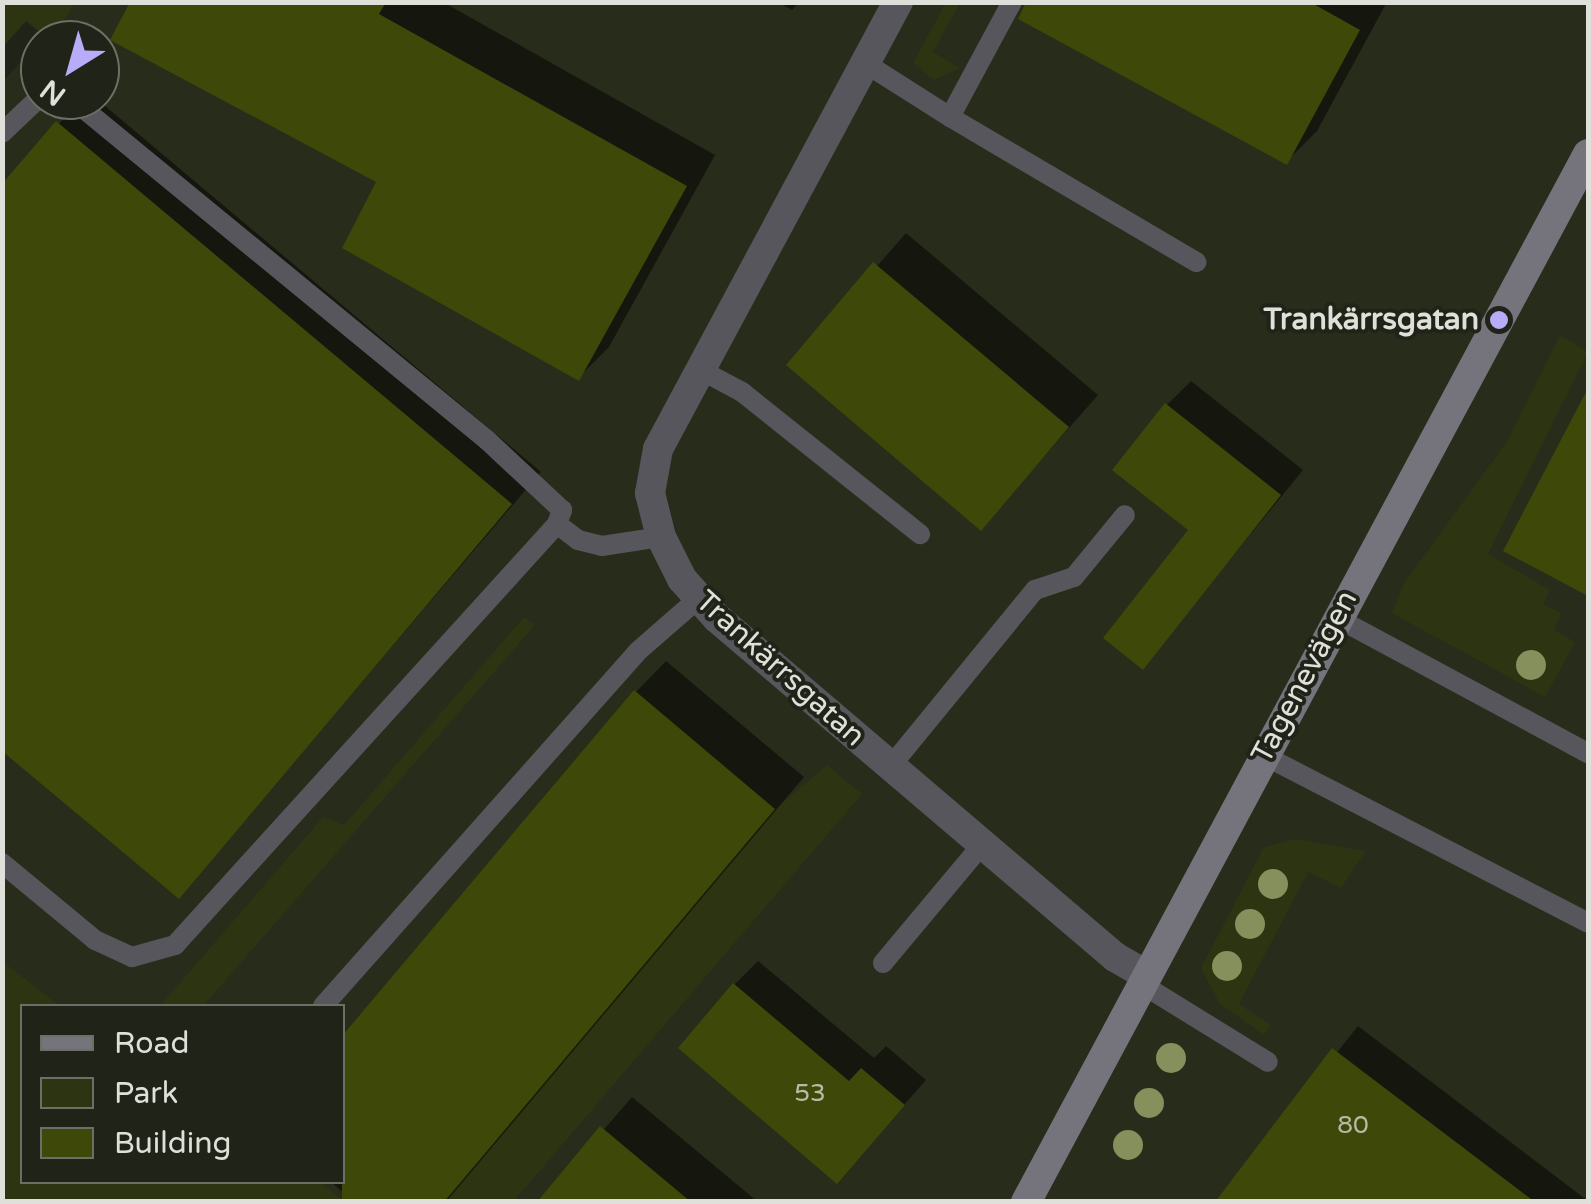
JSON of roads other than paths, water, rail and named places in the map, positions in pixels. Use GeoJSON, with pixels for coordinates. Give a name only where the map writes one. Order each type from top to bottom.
{"type":"FeatureCollection","features":[{"type":"Feature","properties":{"kind":"street","name":"Trankärrsgatan"},"geometry":{"type":"LineString","coordinates":[[898,2],[658,449],[650,493],[662,538],[699,598],[981,846],[1142,979]]}},
{"type":"Feature","properties":{"kind":"street","name":"Tagenevägen"},"geometry":{"type":"LineString","coordinates":[[1026,1202],[1142,979],[1588,154]]}},
{"type":"Feature","properties":{"kind":"lane"},"geometry":{"type":"LineString","coordinates":[[950,117],[1012,2]]}},
{"type":"Feature","properties":{"kind":"lane"},"geometry":{"type":"LineString","coordinates":[[865,63],[1196,262]]}},
{"type":"Feature","properties":{"kind":"lane"},"geometry":{"type":"LineString","coordinates":[[2,863],[95,940],[132,958],[175,945],[556,524],[562,510],[550,493],[97,120]]}},
{"type":"Feature","properties":{"kind":"lane"},"geometry":{"type":"LineString","coordinates":[[699,369],[742,392],[920,534]]}},
{"type":"Feature","properties":{"kind":"lane"},"geometry":{"type":"LineString","coordinates":[[890,767],[1035,590],[1074,577],[1125,515]]}},
{"type":"Feature","properties":{"kind":"lane"},"geometry":{"type":"LineString","coordinates":[[556,524],[578,540],[602,546],[662,538]]}},
{"type":"Feature","properties":{"kind":"lane"},"geometry":{"type":"LineString","coordinates":[[325,1004],[637,652],[699,598]]}},
{"type":"Feature","properties":{"kind":"lane"},"geometry":{"type":"LineString","coordinates":[[1337,618],[1588,753]]}},
{"type":"Feature","properties":{"kind":"lane"},"geometry":{"type":"LineString","coordinates":[[1264,755],[1588,924]]}},
{"type":"Feature","properties":{"kind":"lane"},"geometry":{"type":"LineString","coordinates":[[883,963],[981,846]]}},
{"type":"Feature","properties":{"kind":"lane"},"geometry":{"type":"LineString","coordinates":[[1142,979],[1268,1062]]}},
{"type":"Feature","properties":{"kind":"place","name":"Trankärrsgatan"},"geometry":{"type":"Point","coordinates":[1499,320]}}]}
